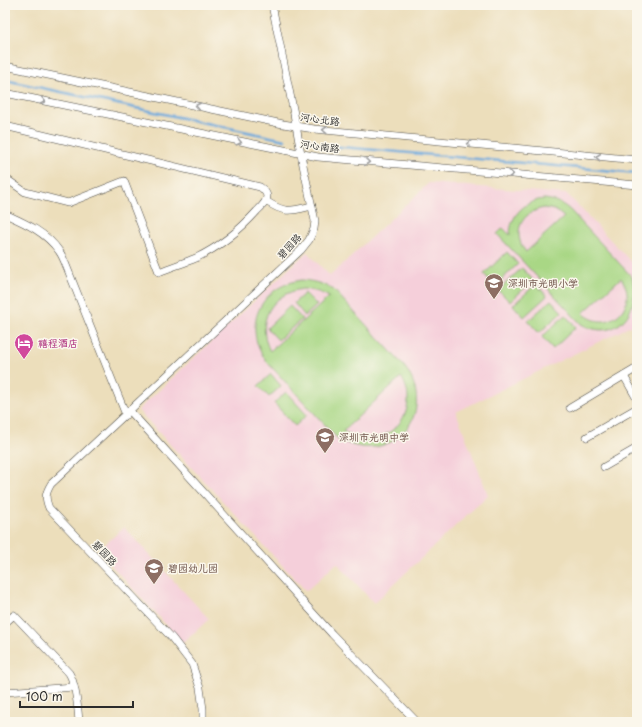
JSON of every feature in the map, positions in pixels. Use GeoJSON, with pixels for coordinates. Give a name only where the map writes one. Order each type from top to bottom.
{"type":"FeatureCollection","features":[{"type":"Feature","properties":{"kind":"street","name":"碧园路"},"geometry":{"type":"LineString","coordinates":[[203,722],[200,688],[192,664],[172,638],[49,508],[46,500],[46,492],[51,484],[301,250],[309,240],[314,229],[315,221],[272,5]]}},
{"type":"Feature","properties":{"kind":"street","name":"河心北路"},"geometry":{"type":"LineString","coordinates":[[5,66],[296,126],[322,130],[637,160]]}},
{"type":"Feature","properties":{"kind":"street","name":"河心南路"},"geometry":{"type":"LineString","coordinates":[[5,93],[318,157],[637,185]]}},
{"type":"Feature","properties":{"kind":"street"},"geometry":{"type":"LineString","coordinates":[[5,126],[260,187],[267,195],[266,201],[247,222],[232,235],[197,257],[159,272],[124,181],[68,203],[25,192],[5,178]]}},
{"type":"Feature","properties":{"kind":"street"},"geometry":{"type":"LineString","coordinates":[[266,201],[281,210],[287,211],[312,206]]}},
{"type":"Feature","properties":{"kind":"street"},"geometry":{"type":"LineString","coordinates":[[5,214],[38,231],[59,251],[128,413],[332,634],[417,722]]}},
{"type":"Feature","properties":{"kind":"street"},"geometry":{"type":"LineString","coordinates":[[570,408],[637,368]]}},
{"type":"Feature","properties":{"kind":"street"},"geometry":{"type":"LineString","coordinates":[[624,376],[637,399]]}},
{"type":"Feature","properties":{"kind":"street"},"geometry":{"type":"LineString","coordinates":[[587,437],[637,408]]}},
{"type":"Feature","properties":{"kind":"street"},"geometry":{"type":"LineString","coordinates":[[604,467],[637,448]]}},
{"type":"Feature","properties":{"kind":"street"},"geometry":{"type":"LineString","coordinates":[[5,623],[14,615],[72,677],[79,722]]}},
{"type":"Feature","properties":{"kind":"street"},"geometry":{"type":"LineString","coordinates":[[5,692],[74,686]]}},
{"type":"Feature","properties":{"kind":"shaded area"},"geometry":{"type":"Polygon","coordinates":[[[429,183],[567,194],[637,268],[637,323],[456,412],[488,495],[374,603],[337,563],[306,591],[138,410],[307,252],[330,276],[429,183]]]}},
{"type":"Feature","properties":{"kind":"shaded area","name":"碧园幼儿园"},"geometry":{"type":"Polygon","coordinates":[[[124,527],[209,619],[183,643],[98,551],[124,527]]]}},
{"type":"Feature","properties":{"kind":"green space"},"geometry":{"type":"Polygon","coordinates":[[[537,200],[552,200],[570,210],[632,277],[634,290],[633,302],[629,313],[623,321],[615,327],[605,330],[593,329],[581,324],[497,234],[503,228],[510,235],[516,215],[525,206],[537,200]],[[544,208],[529,214],[521,224],[519,238],[526,252],[564,217],[555,210],[544,208]],[[621,278],[583,313],[593,319],[602,321],[611,319],[619,314],[624,307],[627,298],[626,288],[621,278]]]}},
{"type":"Feature","properties":{"kind":"green space"},"geometry":{"type":"Polygon","coordinates":[[[507,252],[518,264],[495,286],[484,274],[507,252]]]}},
{"type":"Feature","properties":{"kind":"green space"},"geometry":{"type":"Polygon","coordinates":[[[522,268],[533,280],[510,302],[498,290],[522,268]]]}},
{"type":"Feature","properties":{"kind":"green space"},"geometry":{"type":"Polygon","coordinates":[[[306,280],[323,284],[334,290],[404,366],[414,384],[416,402],[413,418],[404,432],[391,442],[375,447],[356,446],[337,438],[267,362],[259,349],[255,336],[255,323],[259,310],[265,300],[275,291],[287,284],[306,280]],[[303,289],[282,296],[269,311],[265,320],[264,330],[270,351],[329,297],[303,289]],[[401,377],[343,431],[358,438],[371,439],[387,434],[394,429],[404,416],[407,409],[408,394],[401,377]]]}},
{"type":"Feature","properties":{"kind":"green space"},"geometry":{"type":"Polygon","coordinates":[[[536,284],[547,296],[524,317],[513,305],[536,284]]]}},
{"type":"Feature","properties":{"kind":"green space"},"geometry":{"type":"Polygon","coordinates":[[[305,293],[317,305],[305,316],[294,303],[305,293]]]}},
{"type":"Feature","properties":{"kind":"green space"},"geometry":{"type":"Polygon","coordinates":[[[551,300],[562,312],[539,333],[528,321],[551,300]]]}},
{"type":"Feature","properties":{"kind":"green space"},"geometry":{"type":"Polygon","coordinates":[[[290,306],[302,319],[278,340],[267,328],[290,306]]]}},
{"type":"Feature","properties":{"kind":"green space"},"geometry":{"type":"Polygon","coordinates":[[[565,315],[576,327],[553,349],[542,337],[565,315]]]}},
{"type":"Feature","properties":{"kind":"green space"},"geometry":{"type":"Polygon","coordinates":[[[271,374],[281,386],[269,397],[258,386],[271,374]]]}},
{"type":"Feature","properties":{"kind":"green space"},"geometry":{"type":"Polygon","coordinates":[[[286,392],[307,415],[295,426],[274,403],[286,392]]]}},
{"type":"Feature","properties":{"kind":"waterway"},"geometry":{"type":"LineString","coordinates":[[5,80],[285,140]]}},
{"type":"Feature","properties":{"kind":"waterway"},"geometry":{"type":"LineString","coordinates":[[318,145],[637,173]]}},
{"type":"Feature","properties":{"kind":"place","name":"深圳市光明小学"},"geometry":{"type":"Point","coordinates":[494,300]}},
{"type":"Feature","properties":{"kind":"place","name":"禧程酒店"},"geometry":{"type":"Point","coordinates":[24,360]}},
{"type":"Feature","properties":{"kind":"place","name":"深圳市光明中学"},"geometry":{"type":"Point","coordinates":[325,454]}},
{"type":"Feature","properties":{"kind":"place","name":"碧园幼儿园"},"geometry":{"type":"Point","coordinates":[154,585]}}]}
